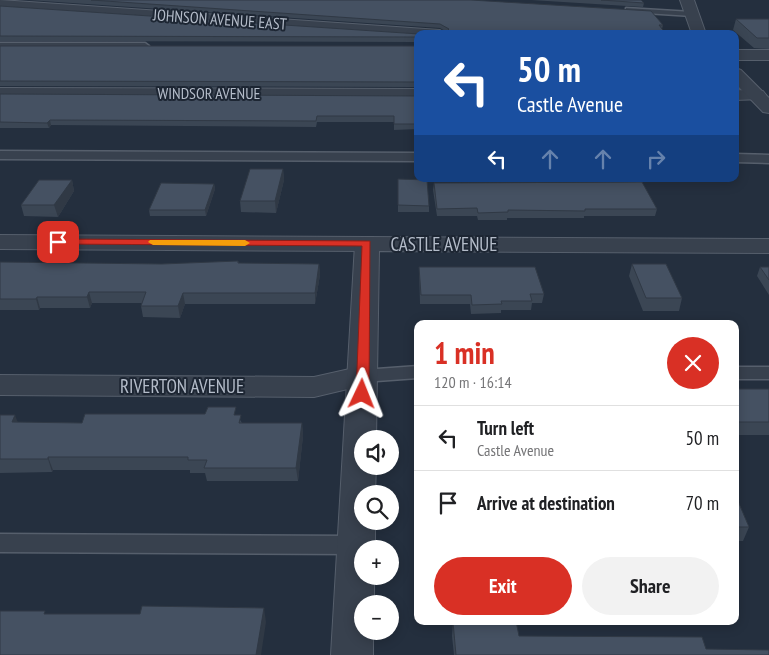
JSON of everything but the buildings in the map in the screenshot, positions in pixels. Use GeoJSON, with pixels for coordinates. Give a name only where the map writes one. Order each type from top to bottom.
{"type":"FeatureCollection","features":[{"type":"Feature","properties":{"kind":"street"},"geometry":{"type":"LineString","coordinates":[[687,0],[698,30]]}},
{"type":"Feature","properties":{"kind":"street","name":"JOHNSON AVENUE EAST"},"geometry":{"type":"LineString","coordinates":[[0,4],[414,33]]}},
{"type":"Feature","properties":{"kind":"street"},"geometry":{"type":"LineString","coordinates":[[739,55],[769,55]]}},
{"type":"Feature","properties":{"kind":"street"},"geometry":{"type":"LineString","coordinates":[[739,77],[764,101]]}},
{"type":"Feature","properties":{"kind":"street","name":"WINDSOR AVENUE"},"geometry":{"type":"LineString","coordinates":[[0,93],[414,94]]}},
{"type":"Feature","properties":{"kind":"street"},"geometry":{"type":"LineString","coordinates":[[739,96],[764,101]]}},
{"type":"Feature","properties":{"kind":"street","name":"CASTLE AVENUE"},"geometry":{"type":"LineString","coordinates":[[0,242],[769,246]]}},
{"type":"Feature","properties":{"kind":"street"},"geometry":{"type":"LineString","coordinates":[[356,540],[367,244]]}},
{"type":"Feature","properties":{"kind":"street","name":"RIVERTON AVENUE"},"geometry":{"type":"LineString","coordinates":[[0,385],[314,387],[363,376]]}},
{"type":"Feature","properties":{"kind":"street"},"geometry":{"type":"LineString","coordinates":[[352,655],[355,585]]}},
{"type":"Feature","properties":{"kind":"lane"},"geometry":{"type":"LineString","coordinates":[[622,10],[692,14]]}},
{"type":"Feature","properties":{"kind":"lane"},"geometry":{"type":"LineString","coordinates":[[0,46],[159,46]]}},
{"type":"Feature","properties":{"kind":"lane"},"geometry":{"type":"LineString","coordinates":[[0,155],[414,157]]}},
{"type":"Feature","properties":{"kind":"lane"},"geometry":{"type":"LineString","coordinates":[[739,158],[769,158]]}},
{"type":"Feature","properties":{"kind":"lane"},"geometry":{"type":"LineString","coordinates":[[363,376],[414,372]]}},
{"type":"Feature","properties":{"kind":"lane"},"geometry":{"type":"LineString","coordinates":[[739,373],[769,373]]}},
{"type":"Feature","properties":{"kind":"lane"},"geometry":{"type":"LineString","coordinates":[[0,543],[354,545]]}},
{"type":"Feature","properties":{"kind":"slow traffic"},"geometry":{"type":"LineString","coordinates":[[153,242],[245,243]]}},
{"type":"Feature","properties":{"kind":"route"},"geometry":{"type":"LineString","coordinates":[[58,242],[367,244],[362,394]]}}]}
